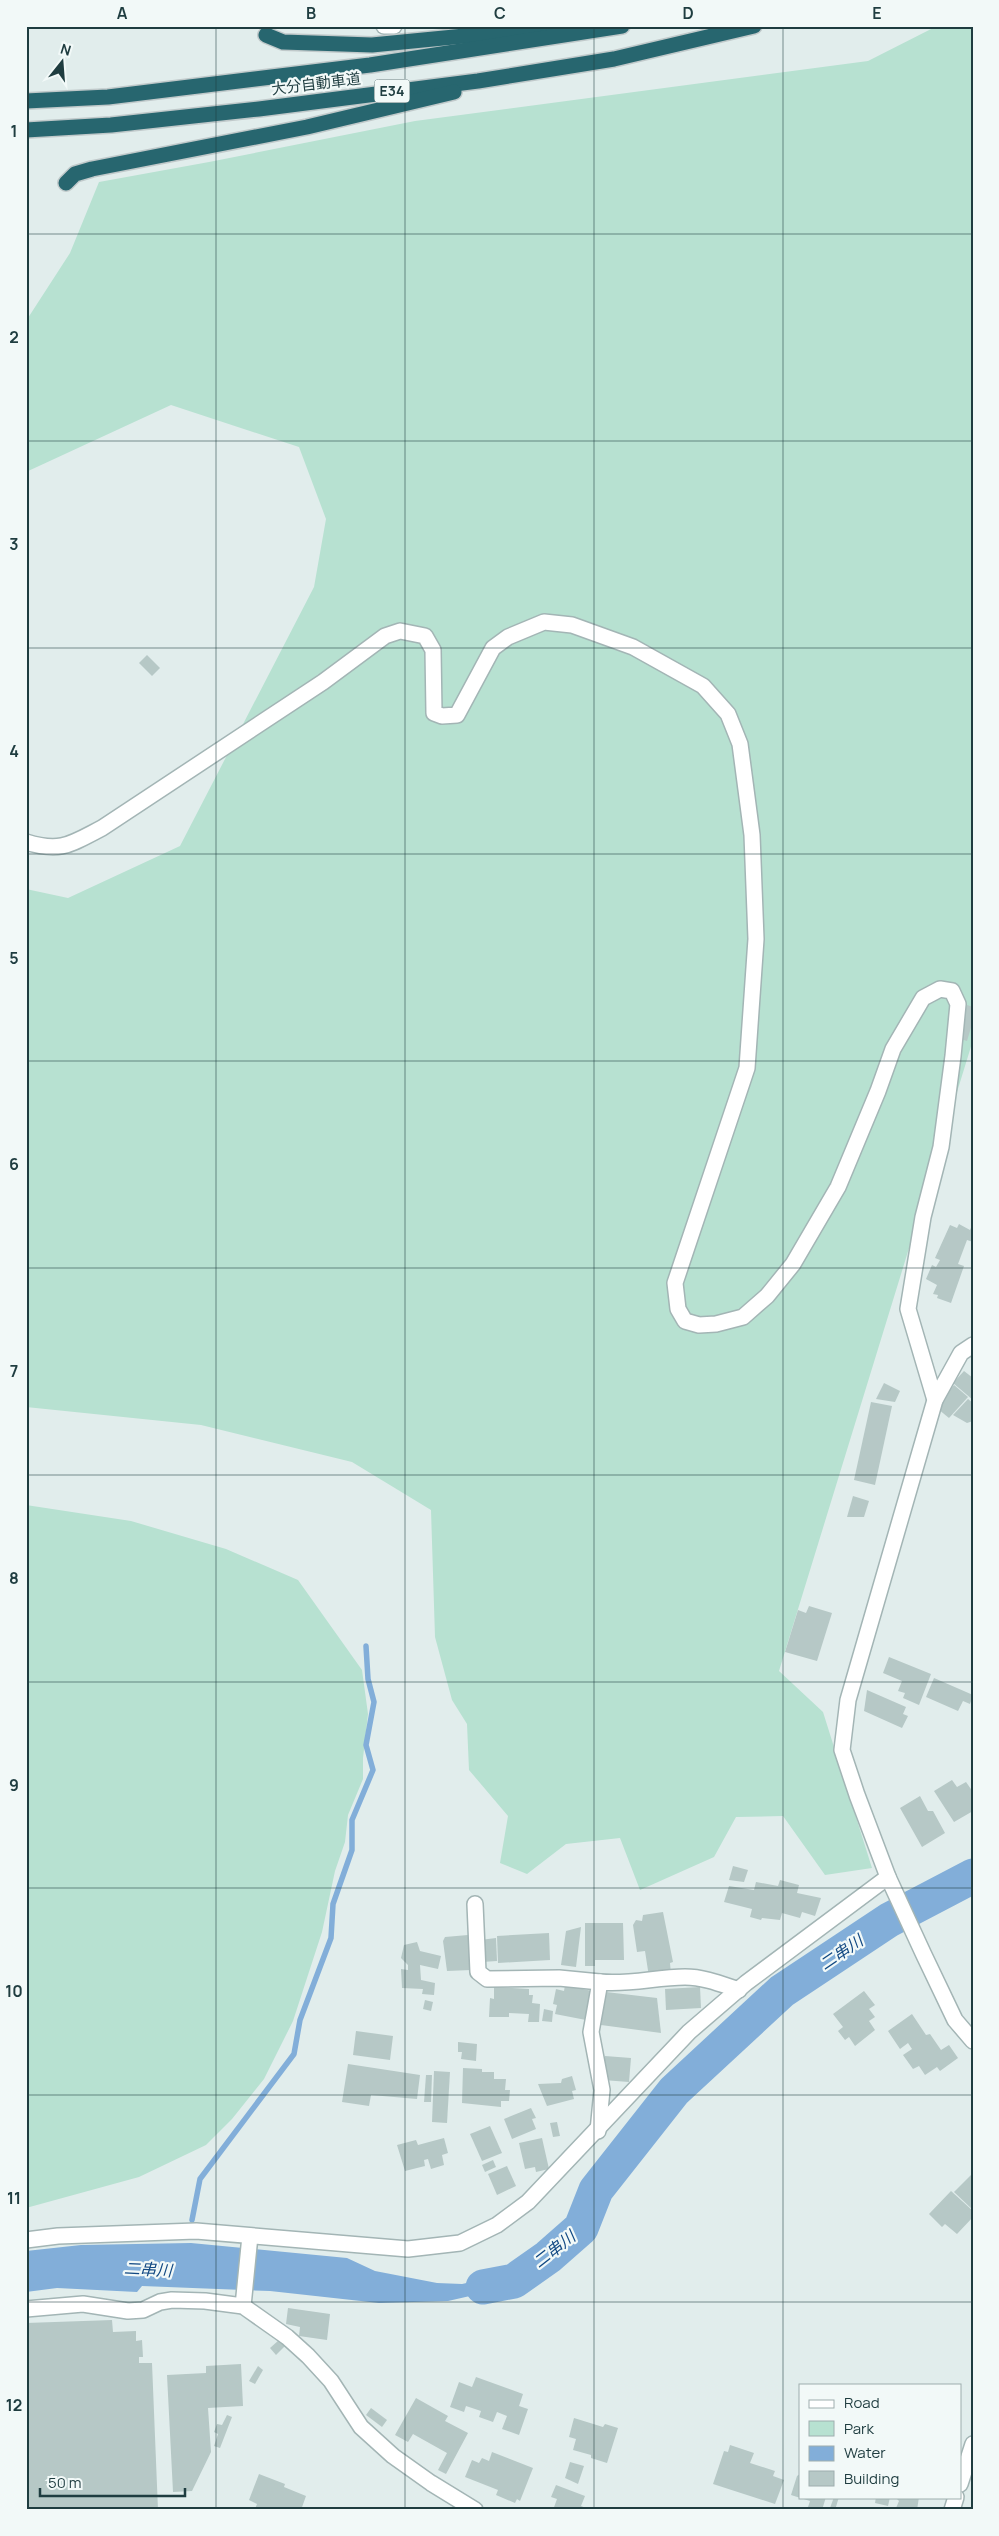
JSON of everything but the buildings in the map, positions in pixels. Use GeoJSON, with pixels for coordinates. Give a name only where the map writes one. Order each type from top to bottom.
{"type":"FeatureCollection","features":[{"type":"Feature","properties":{"kind":"highway"},"geometry":{"type":"LineString","coordinates":[[266,35],[283,42],[372,45],[567,26]]}},
{"type":"Feature","properties":{"kind":"highway","name":"大分自動車道"},"geometry":{"type":"LineString","coordinates":[[26,101],[108,97],[351,67],[622,26]]}},
{"type":"Feature","properties":{"kind":"highway","name":"大分自動車道"},"geometry":{"type":"LineString","coordinates":[[26,130],[111,125],[259,109],[551,69],[614,58],[754,26]]}},
{"type":"Feature","properties":{"kind":"highway"},"geometry":{"type":"LineString","coordinates":[[66,183],[75,174],[92,169],[308,126],[551,69]]}},
{"type":"Feature","properties":{"kind":"street"},"geometry":{"type":"LineString","coordinates":[[384,26],[394,26]]}},
{"type":"Feature","properties":{"kind":"street"},"geometry":{"type":"LineString","coordinates":[[26,842],[47,849],[72,844],[102,828],[323,682],[385,636],[400,631],[424,636],[433,650],[434,713],[442,716],[457,715],[493,648],[508,637],[544,622],[572,625],[633,647],[703,686],[728,714],[740,744],[752,835],[756,938],[747,1068],[676,1283],[678,1309],[685,1320],[699,1325],[716,1324],[743,1317],[767,1296],[793,1264],[838,1187],[878,1091],[893,1048],[923,998],[940,989],[952,991],[958,1004],[952,1065],[940,1146],[923,1217],[908,1309],[935,1400]]}},
{"type":"Feature","properties":{"kind":"street"},"geometry":{"type":"LineString","coordinates":[[973,1345],[961,1353],[935,1400],[848,1700],[842,1750],[888,1877],[955,2020],[973,2041]]}},
{"type":"Feature","properties":{"kind":"street"},"geometry":{"type":"LineString","coordinates":[[26,2240],[58,2236],[196,2231],[408,2249],[460,2242],[497,2225],[528,2202],[598,2131],[690,2032],[739,1990],[888,1877]]}},
{"type":"Feature","properties":{"kind":"street"},"geometry":{"type":"LineString","coordinates":[[475,1904],[478,1972],[487,1979],[559,1978],[624,1984],[687,1977],[701,1978],[739,1990]]}},
{"type":"Feature","properties":{"kind":"street"},"geometry":{"type":"LineString","coordinates":[[598,2131],[602,2090],[591,2032],[600,1982]]}},
{"type":"Feature","properties":{"kind":"street"},"geometry":{"type":"LineString","coordinates":[[243,2306],[250,2236]]}},
{"type":"Feature","properties":{"kind":"street"},"geometry":{"type":"LineString","coordinates":[[26,2309],[83,2304],[128,2311],[143,2310],[160,2302],[172,2300],[206,2301],[243,2306],[287,2337],[308,2356],[331,2381],[361,2427],[387,2450],[431,2483],[475,2510]]}},
{"type":"Feature","properties":{"kind":"street"},"geometry":{"type":"LineString","coordinates":[[962,2478],[973,2444]]}},
{"type":"Feature","properties":{"kind":"street"},"geometry":{"type":"LineString","coordinates":[[952,2510],[956,2498]]}},
{"type":"Feature","properties":{"kind":"green space"},"geometry":{"type":"Polygon","coordinates":[[[937,26],[973,26],[973,1040],[779,1671],[823,1712],[872,1868],[825,1875],[783,1816],[736,1817],[714,1857],[640,1890],[620,1838],[566,1844],[527,1874],[500,1863],[508,1816],[469,1770],[467,1724],[452,1700],[435,1637],[431,1510],[352,1462],[201,1425],[26,1407],[26,889],[68,898],[180,846],[314,587],[326,519],[299,447],[171,405],[26,472],[26,321],[70,253],[99,182],[415,121],[868,61],[937,26]]]}},
{"type":"Feature","properties":{"kind":"green space"},"geometry":{"type":"Polygon","coordinates":[[[26,1505],[131,1521],[226,1549],[298,1580],[362,1670],[368,1714],[363,1758],[363,1779],[348,1815],[345,1842],[335,1871],[322,1932],[293,2021],[264,2079],[232,2119],[206,2145],[139,2177],[26,2208],[26,1505]]]}},
{"type":"Feature","properties":{"kind":"water"},"geometry":{"type":"Polygon","coordinates":[[[191,2243],[347,2258],[375,2271],[437,2283],[462,2284],[485,2279],[525,2263],[529,2275],[496,2292],[492,2291],[448,2301],[379,2303],[270,2291],[142,2286],[137,2292],[57,2288],[26,2292],[26,2251],[81,2245],[191,2243]]]}},
{"type":"Feature","properties":{"kind":"waterway"},"geometry":{"type":"LineString","coordinates":[[192,2220],[200,2179],[294,2054],[300,2020],[331,1938],[333,1904],[352,1850],[352,1820],[373,1770],[366,1745],[374,1702],[368,1679],[366,1646]]}},
{"type":"Feature","properties":{"kind":"waterway","name":"二串川"},"geometry":{"type":"LineString","coordinates":[[483,2287],[514,2281],[548,2257],[581,2228],[596,2190],[674,2091],[782,1991],[889,1920],[973,1876]]}}]}
